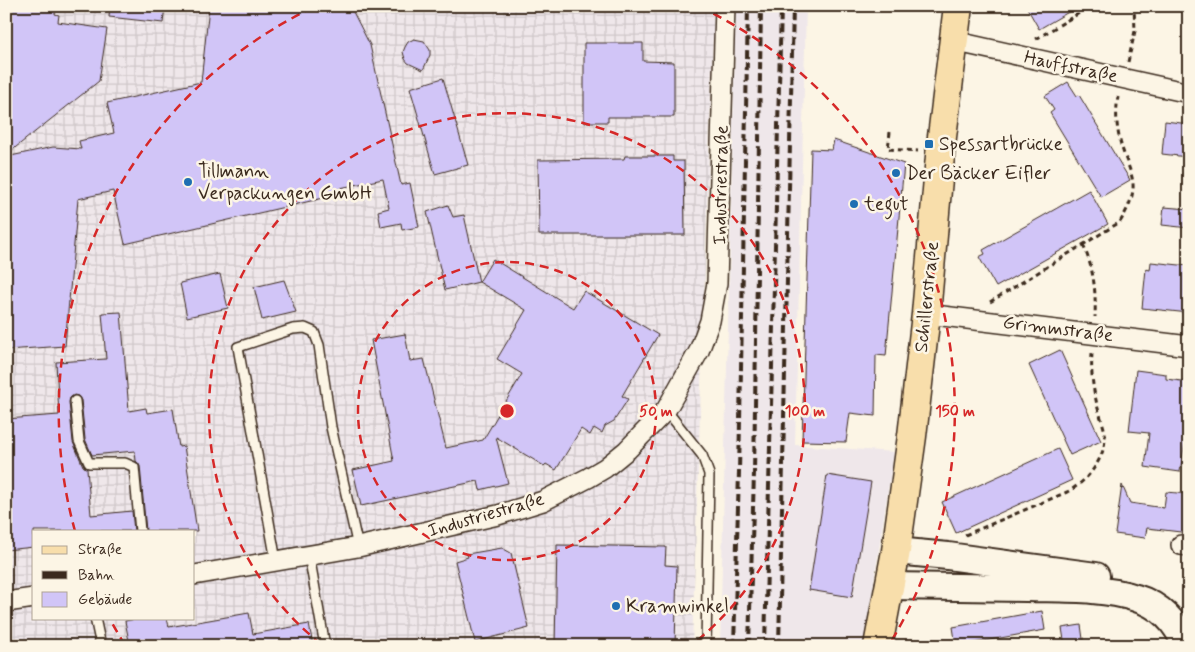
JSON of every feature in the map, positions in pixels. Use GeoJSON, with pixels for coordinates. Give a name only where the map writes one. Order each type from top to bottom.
{"type":"FeatureCollection","features":[{"type":"Feature","properties":{"kind":"main road","name":"Schillerstraße"},"geometry":{"type":"LineString","coordinates":[[878,646],[896,551],[912,436],[958,6]]}},
{"type":"Feature","properties":{"kind":"main road"},"geometry":{"type":"LineString","coordinates":[[896,551],[948,556],[1129,581],[1156,589],[1180,626],[1186,646]]}},
{"type":"Feature","properties":{"kind":"main road"},"geometry":{"type":"LineString","coordinates":[[889,586],[1066,589],[1113,593],[1137,598],[1150,604],[1180,626]]}},
{"type":"Feature","properties":{"kind":"street","name":"Industriestraße"},"geometry":{"type":"LineString","coordinates":[[195,575],[358,547],[519,510],[550,497],[605,468],[640,438],[666,410],[699,351],[710,321],[717,283],[725,6]]}},
{"type":"Feature","properties":{"kind":"street","name":"Hauffstraße"},"geometry":{"type":"LineString","coordinates":[[953,41],[1189,93]]}},
{"type":"Feature","properties":{"kind":"street","name":"Grimmstraße"},"geometry":{"type":"LineString","coordinates":[[926,314],[1189,346]]}},
{"type":"Feature","properties":{"kind":"street"},"geometry":{"type":"LineString","coordinates":[[6,602],[32,598]]}},
{"type":"Feature","properties":{"kind":"lane"},"geometry":{"type":"LineString","coordinates":[[276,561],[238,347],[293,329],[305,328],[314,332],[320,345],[330,426],[358,547]]}},
{"type":"Feature","properties":{"kind":"lane"},"geometry":{"type":"LineString","coordinates":[[75,402],[79,441],[89,463],[125,463],[134,467],[140,530]]}},
{"type":"Feature","properties":{"kind":"lane"},"geometry":{"type":"LineString","coordinates":[[666,410],[702,455],[709,474],[706,646]]}},
{"type":"Feature","properties":{"kind":"lane"},"geometry":{"type":"LineString","coordinates":[[309,556],[325,646]]}},
{"type":"Feature","properties":{"kind":"lane"},"geometry":{"type":"LineString","coordinates":[[96,620],[101,646]]}},
{"type":"Feature","properties":{"kind":"path"},"geometry":{"type":"LineString","coordinates":[[1012,54],[1091,6]]}},
{"type":"Feature","properties":{"kind":"path"},"geometry":{"type":"LineString","coordinates":[[964,318],[1120,222],[1126,212],[1133,192],[1131,172],[1123,152],[1117,127],[1116,105],[1133,44],[1135,31],[1134,6]]}},
{"type":"Feature","properties":{"kind":"path"},"geometry":{"type":"LineString","coordinates":[[890,132],[888,149],[941,153]]}},
{"type":"Feature","properties":{"kind":"path"},"geometry":{"type":"LineString","coordinates":[[948,556],[950,540],[1075,488],[1090,474],[1096,465],[1105,440],[1105,432],[1091,377],[1094,334],[1094,280],[1090,260],[1083,245]]}},
{"type":"Feature","properties":{"kind":"shaded area"},"geometry":{"type":"Polygon","coordinates":[[[6,6],[714,6],[692,646],[6,646],[6,6]]]}},
{"type":"Feature","properties":{"kind":"shaded area"},"geometry":{"type":"Polygon","coordinates":[[[736,6],[806,6],[795,445],[894,452],[864,646],[720,646],[736,6]]]}},
{"type":"Feature","properties":{"kind":"building"},"geometry":{"type":"Polygon","coordinates":[[[6,6],[56,6],[55,14],[59,15],[58,22],[107,29],[99,81],[6,155],[6,6]]]}},
{"type":"Feature","properties":{"kind":"building"},"geometry":{"type":"Polygon","coordinates":[[[110,6],[165,6],[163,23],[109,17],[110,6]]]}},
{"type":"Feature","properties":{"kind":"building","name":"Tillmann Verpackungen GmbH"},"geometry":{"type":"Polygon","coordinates":[[[209,6],[350,6],[370,45],[401,185],[410,183],[419,227],[402,230],[401,223],[381,227],[378,211],[389,208],[383,179],[340,188],[341,194],[125,244],[113,191],[78,199],[65,346],[6,350],[6,157],[53,147],[81,149],[79,141],[114,133],[107,103],[201,82],[209,6]]]}},
{"type":"Feature","properties":{"kind":"building"},"geometry":{"type":"Polygon","coordinates":[[[1026,6],[1079,6],[1039,29],[1026,6]]]}},
{"type":"Feature","properties":{"kind":"building"},"geometry":{"type":"Polygon","coordinates":[[[414,39],[424,41],[430,50],[430,55],[423,70],[408,63],[405,59],[403,52],[405,47],[408,42],[414,39]]]}},
{"type":"Feature","properties":{"kind":"building"},"geometry":{"type":"Polygon","coordinates":[[[584,43],[643,43],[643,61],[674,62],[674,117],[608,117],[608,122],[584,122],[584,43]]]}},
{"type":"Feature","properties":{"kind":"building"},"geometry":{"type":"Polygon","coordinates":[[[443,78],[468,165],[435,174],[410,88],[443,78]]]}},
{"type":"Feature","properties":{"kind":"building"},"geometry":{"type":"Polygon","coordinates":[[[1068,82],[1077,96],[1079,95],[1130,180],[1101,197],[1050,113],[1054,110],[1045,96],[1068,82]]]}},
{"type":"Feature","properties":{"kind":"building"},"geometry":{"type":"Polygon","coordinates":[[[1165,121],[1189,124],[1187,157],[1162,154],[1165,121]]]}},
{"type":"Feature","properties":{"kind":"building"},"geometry":{"type":"Polygon","coordinates":[[[834,140],[904,164],[886,356],[876,355],[875,416],[850,413],[846,442],[802,441],[811,149],[832,150],[834,140]]]}},
{"type":"Feature","properties":{"kind":"building"},"geometry":{"type":"Polygon","coordinates":[[[625,156],[673,156],[673,161],[684,161],[685,235],[539,235],[538,160],[624,159],[625,156]]]}},
{"type":"Feature","properties":{"kind":"building"},"geometry":{"type":"Polygon","coordinates":[[[1089,190],[1108,224],[996,287],[979,257],[985,254],[983,250],[1089,190]]]}},
{"type":"Feature","properties":{"kind":"building"},"geometry":{"type":"Polygon","coordinates":[[[448,205],[453,217],[464,215],[479,282],[445,290],[427,212],[448,205]]]}},
{"type":"Feature","properties":{"kind":"building"},"geometry":{"type":"Polygon","coordinates":[[[1164,207],[1189,209],[1189,228],[1162,225],[1164,207]]]}},
{"type":"Feature","properties":{"kind":"building"},"geometry":{"type":"Polygon","coordinates":[[[493,259],[573,308],[584,291],[658,335],[622,396],[628,399],[614,421],[605,426],[602,433],[594,428],[590,435],[581,429],[556,470],[546,464],[544,466],[496,437],[508,483],[480,490],[478,481],[361,506],[353,470],[394,461],[371,340],[405,334],[410,361],[424,359],[446,448],[483,440],[522,374],[497,359],[526,310],[479,282],[493,259]]]}},
{"type":"Feature","properties":{"kind":"building"},"geometry":{"type":"Polygon","coordinates":[[[1151,262],[1189,266],[1189,313],[1142,308],[1146,269],[1150,270],[1151,262]]]}},
{"type":"Feature","properties":{"kind":"building"},"geometry":{"type":"Polygon","coordinates":[[[220,274],[228,308],[187,317],[180,283],[220,274]]]}},
{"type":"Feature","properties":{"kind":"building"},"geometry":{"type":"Polygon","coordinates":[[[284,280],[296,312],[262,320],[254,287],[284,280]]]}},
{"type":"Feature","properties":{"kind":"building"},"geometry":{"type":"Polygon","coordinates":[[[121,312],[129,411],[146,408],[147,413],[173,409],[179,447],[184,446],[197,531],[146,530],[140,466],[136,461],[135,451],[92,455],[85,439],[81,400],[78,396],[74,395],[70,398],[69,402],[73,442],[83,466],[87,469],[91,515],[132,511],[134,530],[32,530],[32,547],[6,550],[6,419],[59,415],[56,362],[106,359],[102,313],[121,312]]]}},
{"type":"Feature","properties":{"kind":"building"},"geometry":{"type":"Polygon","coordinates":[[[1060,350],[1101,441],[1070,455],[1029,365],[1060,350]]]}},
{"type":"Feature","properties":{"kind":"building"},"geometry":{"type":"Polygon","coordinates":[[[1136,370],[1166,374],[1166,379],[1189,382],[1189,429],[1187,429],[1180,472],[1145,467],[1149,433],[1129,431],[1136,370]]]}},
{"type":"Feature","properties":{"kind":"building"},"geometry":{"type":"Polygon","coordinates":[[[1058,449],[1072,480],[956,533],[942,502],[1058,449]]]}},
{"type":"Feature","properties":{"kind":"building"},"geometry":{"type":"Polygon","coordinates":[[[827,475],[871,482],[852,597],[809,590],[827,475]]]}},
{"type":"Feature","properties":{"kind":"building"},"geometry":{"type":"Polygon","coordinates":[[[1122,485],[1130,503],[1164,508],[1166,492],[1189,494],[1189,533],[1147,528],[1145,538],[1115,534],[1122,485]]]}},
{"type":"Feature","properties":{"kind":"building","name":"Kramwinkel"},"geometry":{"type":"Polygon","coordinates":[[[557,545],[666,547],[665,565],[677,566],[675,646],[555,646],[557,545]]]}},
{"type":"Feature","properties":{"kind":"building"},"geometry":{"type":"Polygon","coordinates":[[[502,548],[511,553],[529,628],[475,642],[455,561],[468,557],[467,554],[502,548]]]}},
{"type":"Feature","properties":{"kind":"building"},"geometry":{"type":"Polygon","coordinates":[[[1042,611],[1045,630],[956,646],[953,627],[1042,611]]]}},
{"type":"Feature","properties":{"kind":"building"},"geometry":{"type":"Polygon","coordinates":[[[249,613],[253,634],[309,624],[313,646],[130,646],[125,621],[167,620],[169,627],[249,613]]]}},
{"type":"Feature","properties":{"kind":"building"},"geometry":{"type":"Polygon","coordinates":[[[1081,625],[1084,646],[1065,646],[1062,628],[1081,625]]]}},
{"type":"Feature","properties":{"kind":"railway"},"geometry":{"type":"LineString","coordinates":[[734,646],[748,6]]}},
{"type":"Feature","properties":{"kind":"railway"},"geometry":{"type":"LineString","coordinates":[[749,646],[754,473],[761,6]]}},
{"type":"Feature","properties":{"kind":"railway"},"geometry":{"type":"LineString","coordinates":[[765,646],[781,6]]}},
{"type":"Feature","properties":{"kind":"railway"},"geometry":{"type":"LineString","coordinates":[[779,646],[793,6]]}},
{"type":"Feature","properties":{"kind":"place","name":"Spessartbrücke"},"geometry":{"type":"Point","coordinates":[929,144]}},
{"type":"Feature","properties":{"kind":"place","name":"Der Bäcker Eifler"},"geometry":{"type":"Point","coordinates":[896,173]}},
{"type":"Feature","properties":{"kind":"place","name":"Tillmann Verpackungen GmbH"},"geometry":{"type":"Point","coordinates":[188,182]}},
{"type":"Feature","properties":{"kind":"place","name":"tegut"},"geometry":{"type":"Point","coordinates":[854,204]}},
{"type":"Feature","properties":{"kind":"place","name":"Kramwinkel"},"geometry":{"type":"Point","coordinates":[616,606]}}]}
